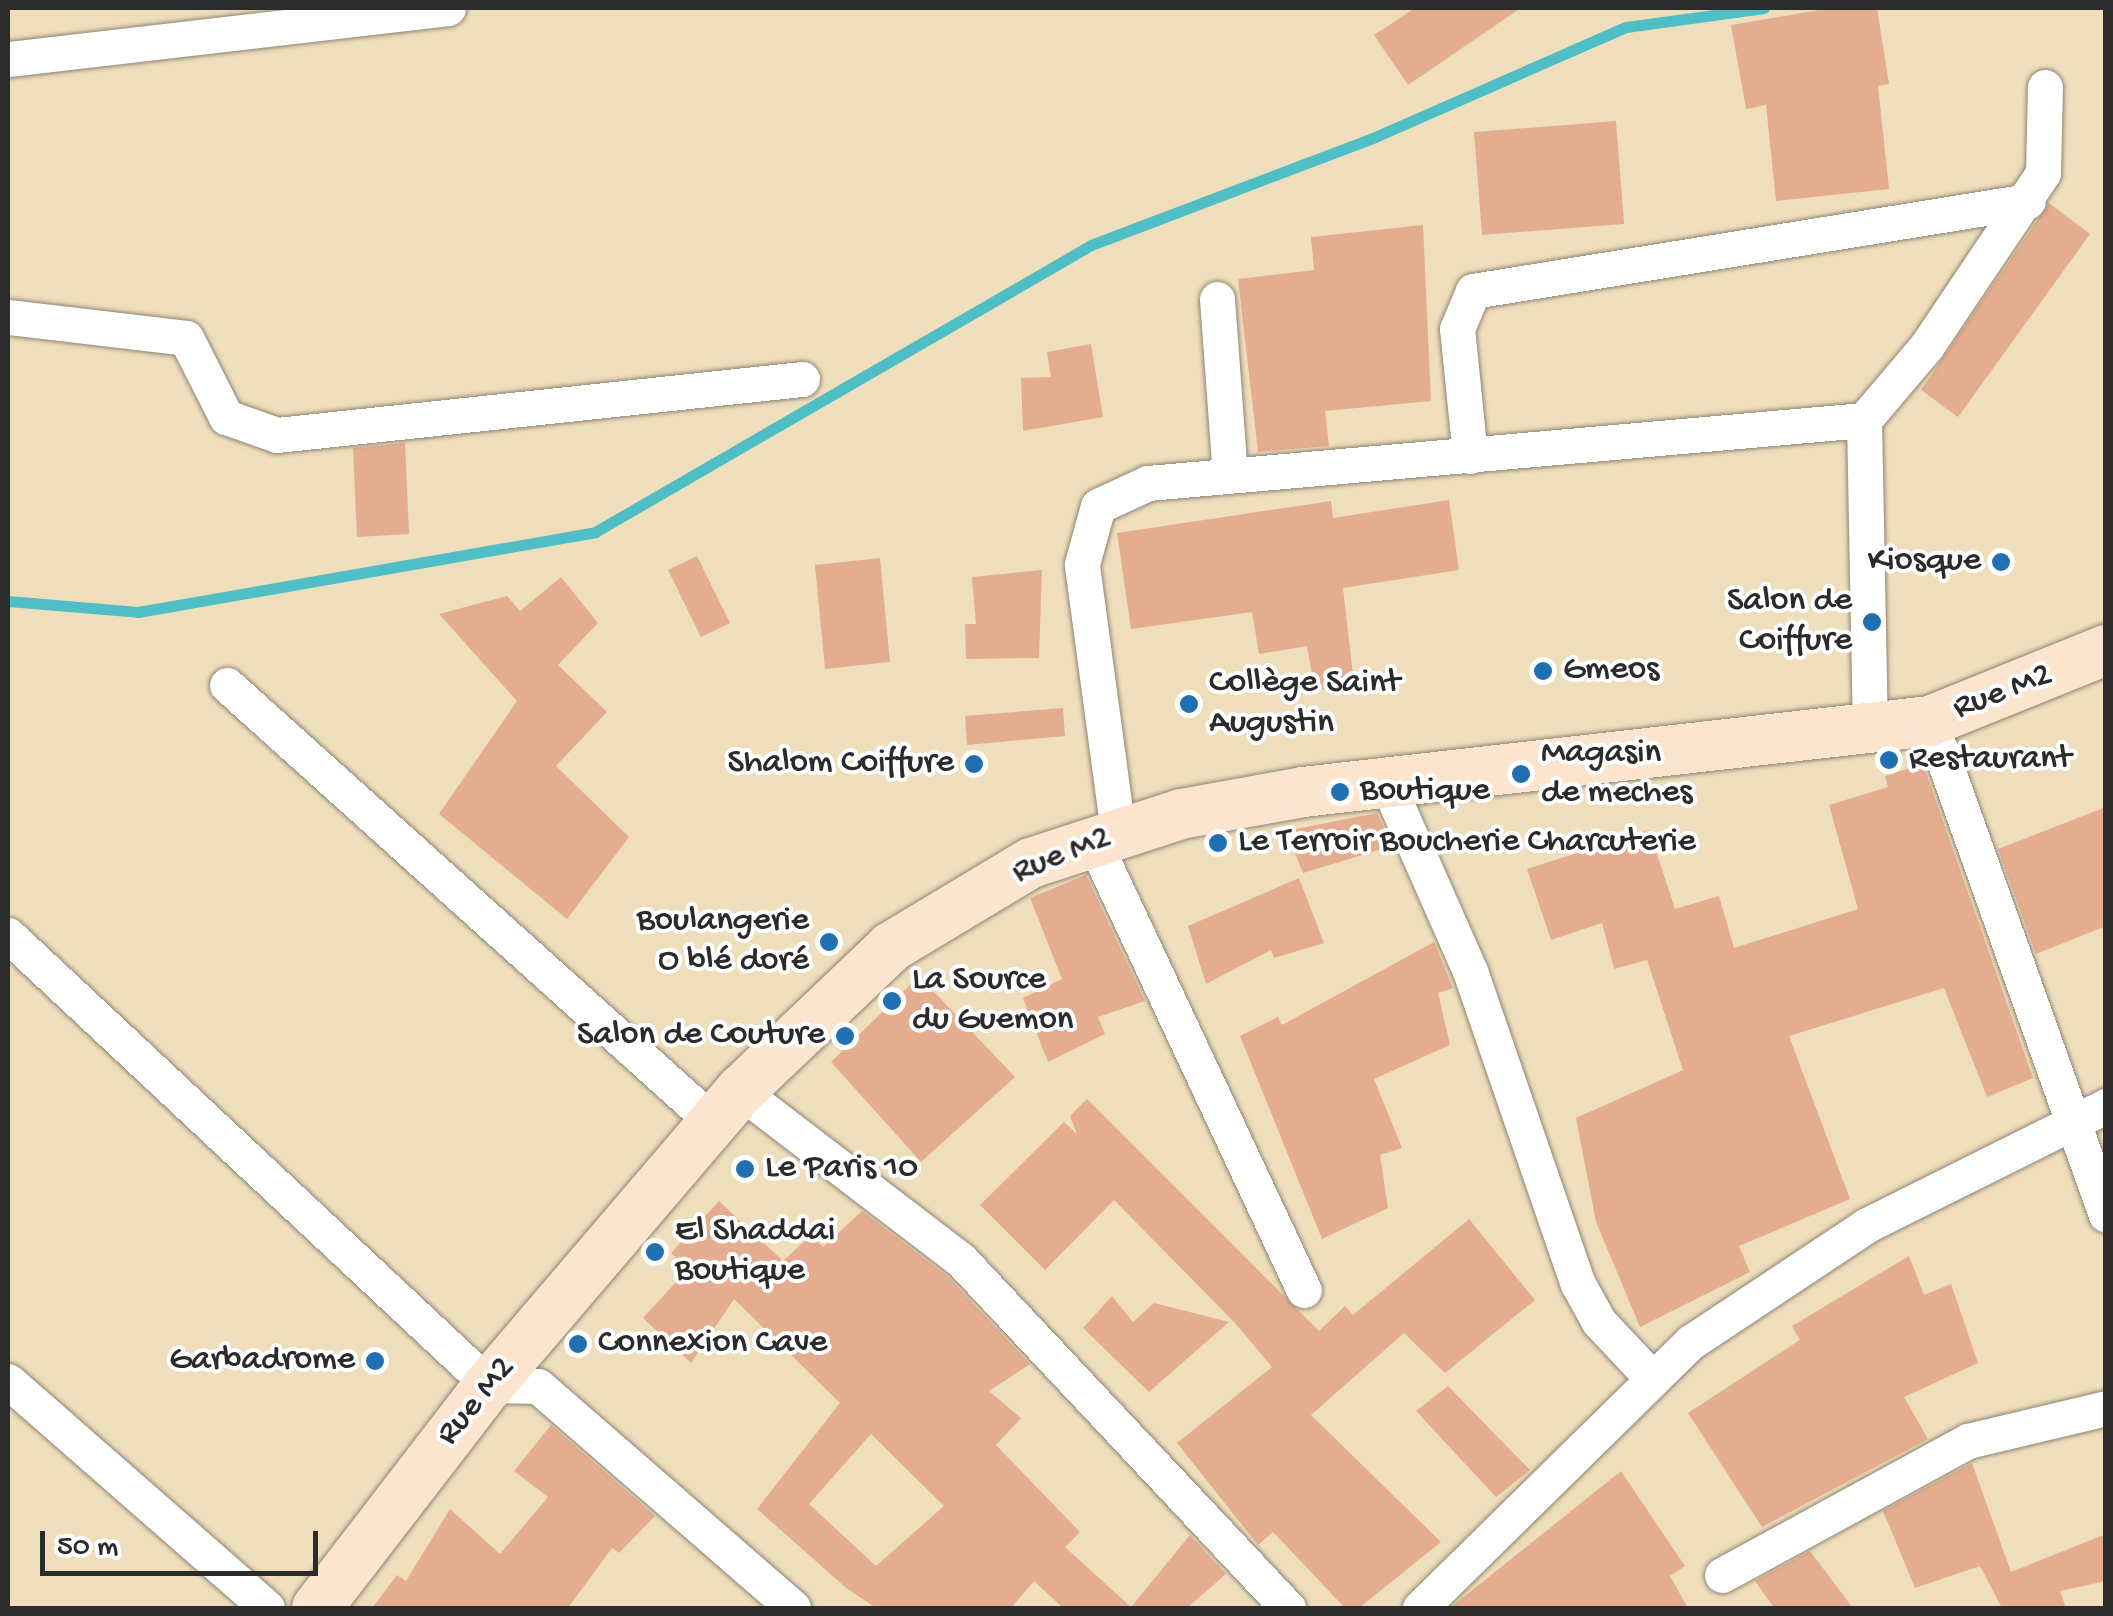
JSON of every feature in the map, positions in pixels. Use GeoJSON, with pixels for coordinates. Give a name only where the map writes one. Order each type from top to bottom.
{"type":"FeatureCollection","features":[{"type":"Feature","properties":{"kind":"street"},"geometry":{"type":"LineString","coordinates":[[8,59],[448,8]]}},
{"type":"Feature","properties":{"kind":"street"},"geometry":{"type":"LineString","coordinates":[[1870,732],[1864,420],[2028,200],[2048,146],[2045,87]]}},
{"type":"Feature","properties":{"kind":"street"},"geometry":{"type":"LineString","coordinates":[[1470,456],[1457,329],[1472,290],[2028,200]]}},
{"type":"Feature","properties":{"kind":"street"},"geometry":{"type":"LineString","coordinates":[[1217,298],[1230,474]]}},
{"type":"Feature","properties":{"kind":"street"},"geometry":{"type":"LineString","coordinates":[[8,317],[186,338],[226,416],[277,436],[802,379]]}},
{"type":"Feature","properties":{"kind":"street"},"geometry":{"type":"LineString","coordinates":[[1304,1290],[1106,836],[1084,537],[1098,506],[1120,490],[1230,474],[1864,420]]}},
{"type":"Feature","properties":{"kind":"street","name":"Rue M2"},"geometry":{"type":"LineString","coordinates":[[317,1608],[489,1385],[727,1107],[891,948],[1031,863],[1106,836],[1387,783],[1870,732],[1930,721],[2106,650]]}},
{"type":"Feature","properties":{"kind":"street"},"geometry":{"type":"LineString","coordinates":[[227,685],[727,1107],[961,1260],[1288,1608]]}},
{"type":"Feature","properties":{"kind":"street"},"geometry":{"type":"LineString","coordinates":[[1930,721],[2068,1124],[2106,1214]]}},
{"type":"Feature","properties":{"kind":"street"},"geometry":{"type":"LineString","coordinates":[[1387,783],[1470,971],[1578,1284],[1598,1322],[1652,1378]]}},
{"type":"Feature","properties":{"kind":"street"},"geometry":{"type":"LineString","coordinates":[[8,935],[489,1385],[538,1386],[793,1608]]}},
{"type":"Feature","properties":{"kind":"street"},"geometry":{"type":"LineString","coordinates":[[1420,1608],[1691,1342],[1867,1226],[2106,1106]]}},
{"type":"Feature","properties":{"kind":"street"},"geometry":{"type":"LineString","coordinates":[[8,1381],[267,1608]]}},
{"type":"Feature","properties":{"kind":"street"},"geometry":{"type":"LineString","coordinates":[[1722,1574],[1968,1441],[2106,1408]]}},
{"type":"Feature","properties":{"kind":"building"},"geometry":{"type":"Polygon","coordinates":[[[1415,8],[1521,8],[1408,85],[1374,35],[1415,8]]]}},
{"type":"Feature","properties":{"kind":"building"},"geometry":{"type":"Polygon","coordinates":[[[1831,8],[1877,8],[1889,84],[1878,86],[1889,189],[1776,201],[1766,105],[1746,109],[1731,25],[1831,8]]]}},
{"type":"Feature","properties":{"kind":"building"},"geometry":{"type":"Polygon","coordinates":[[[1616,121],[1624,224],[1482,235],[1474,132],[1616,121]]]}},
{"type":"Feature","properties":{"kind":"building"},"geometry":{"type":"Polygon","coordinates":[[[2049,203],[2090,234],[1958,417],[1921,390],[2049,203]]]}},
{"type":"Feature","properties":{"kind":"building"},"geometry":{"type":"Polygon","coordinates":[[[1423,225],[1431,401],[1325,411],[1329,446],[1258,452],[1238,279],[1314,270],[1311,237],[1423,225]]]}},
{"type":"Feature","properties":{"kind":"building"},"geometry":{"type":"Polygon","coordinates":[[[1091,344],[1103,417],[1023,431],[1021,378],[1051,377],[1047,352],[1091,344]]]}},
{"type":"Feature","properties":{"kind":"building"},"geometry":{"type":"Polygon","coordinates":[[[405,443],[409,534],[357,537],[353,448],[405,443]]]}},
{"type":"Feature","properties":{"kind":"building"},"geometry":{"type":"Polygon","coordinates":[[[1449,500],[1459,570],[1343,588],[1354,684],[1315,691],[1307,646],[1259,654],[1252,612],[1131,629],[1117,533],[1331,501],[1333,518],[1449,500]]]}},
{"type":"Feature","properties":{"kind":"building"},"geometry":{"type":"Polygon","coordinates":[[[697,556],[730,623],[701,637],[668,570],[697,556]]]}},
{"type":"Feature","properties":{"kind":"building"},"geometry":{"type":"Polygon","coordinates":[[[880,558],[890,662],[825,669],[815,565],[880,558]]]}},
{"type":"Feature","properties":{"kind":"building"},"geometry":{"type":"Polygon","coordinates":[[[1042,570],[1039,658],[966,659],[965,624],[976,624],[972,577],[1042,570]]]}},
{"type":"Feature","properties":{"kind":"building"},"geometry":{"type":"Polygon","coordinates":[[[561,577],[598,623],[558,665],[607,712],[556,766],[629,837],[567,919],[439,814],[517,701],[439,614],[507,596],[520,611],[561,577]]]}},
{"type":"Feature","properties":{"kind":"building"},"geometry":{"type":"Polygon","coordinates":[[[1063,708],[1065,736],[967,745],[965,716],[1063,708]]]}},
{"type":"Feature","properties":{"kind":"building"},"geometry":{"type":"Polygon","coordinates":[[[1923,764],[2033,1078],[1987,1097],[1944,988],[1789,1036],[1850,1199],[1739,1246],[1750,1272],[1640,1327],[1596,1222],[1576,1118],[1683,1070],[1647,960],[1614,969],[1602,923],[1551,940],[1527,869],[1649,830],[1675,909],[1719,896],[1734,948],[1858,909],[1829,805],[1888,787],[1885,776],[1923,764]]]}},
{"type":"Feature","properties":{"kind":"building"},"geometry":{"type":"Polygon","coordinates":[[[2106,807],[2106,926],[2036,954],[1998,849],[2106,807]]]}},
{"type":"Feature","properties":{"kind":"building"},"geometry":{"type":"Polygon","coordinates":[[[1377,813],[1392,846],[1303,873],[1286,831],[1377,813]]]}},
{"type":"Feature","properties":{"kind":"building"},"geometry":{"type":"Polygon","coordinates":[[[1086,875],[1145,1001],[1098,1017],[1105,1034],[1048,1062],[1023,998],[1062,979],[1030,898],[1086,875]]]}},
{"type":"Feature","properties":{"kind":"building"},"geometry":{"type":"Polygon","coordinates":[[[1299,878],[1324,943],[1274,958],[1271,950],[1206,984],[1188,926],[1299,878]]]}},
{"type":"Feature","properties":{"kind":"building"},"geometry":{"type":"Polygon","coordinates":[[[1434,942],[1453,988],[1438,993],[1450,1045],[1374,1079],[1402,1148],[1380,1155],[1388,1208],[1322,1239],[1240,1036],[1278,1017],[1282,1025],[1434,942]]]}},
{"type":"Feature","properties":{"kind":"building"},"geometry":{"type":"Polygon","coordinates":[[[919,976],[1015,1077],[921,1162],[831,1062],[919,976]]]}},
{"type":"Feature","properties":{"kind":"building"},"geometry":{"type":"Polygon","coordinates":[[[1087,1099],[1319,1331],[1345,1306],[1353,1315],[1469,1219],[1535,1300],[1445,1373],[1404,1333],[1311,1415],[1441,1542],[1359,1608],[1345,1608],[1273,1532],[1258,1545],[1177,1443],[1272,1367],[1235,1323],[1114,1200],[1045,1270],[980,1205],[1064,1122],[1077,1134],[1070,1116],[1087,1099]]]}},
{"type":"Feature","properties":{"kind":"building"},"geometry":{"type":"Polygon","coordinates":[[[719,1201],[783,1261],[811,1235],[823,1247],[862,1211],[947,1276],[1030,1364],[989,1391],[1021,1418],[996,1445],[1080,1532],[1065,1547],[1131,1607],[1190,1535],[1226,1574],[1187,1608],[1063,1608],[1034,1581],[1011,1608],[876,1608],[845,1587],[757,1509],[840,1403],[734,1299],[691,1363],[643,1318],[689,1268],[671,1253],[719,1201]],[[871,1434],[809,1504],[876,1566],[944,1506],[871,1434]]]}},
{"type":"Feature","properties":{"kind":"building"},"geometry":{"type":"Polygon","coordinates":[[[1909,1256],[1924,1295],[1951,1284],[1978,1363],[1904,1397],[1928,1439],[1762,1527],[1688,1413],[1800,1340],[1792,1326],[1909,1256]]]}},
{"type":"Feature","properties":{"kind":"building"},"geometry":{"type":"Polygon","coordinates":[[[1112,1296],[1133,1322],[1154,1303],[1229,1322],[1149,1392],[1083,1328],[1112,1296]]]}},
{"type":"Feature","properties":{"kind":"building"},"geometry":{"type":"Polygon","coordinates":[[[1448,1386],[1530,1470],[1496,1497],[1416,1411],[1448,1386]]]}},
{"type":"Feature","properties":{"kind":"building"},"geometry":{"type":"Polygon","coordinates":[[[551,1425],[655,1516],[619,1553],[612,1548],[568,1608],[372,1608],[397,1575],[406,1581],[450,1509],[500,1554],[548,1497],[514,1471],[551,1425]]]}},
{"type":"Feature","properties":{"kind":"building"},"geometry":{"type":"Polygon","coordinates":[[[1972,1463],[2011,1572],[2106,1534],[2106,1581],[2060,1591],[2066,1608],[2002,1608],[1980,1566],[1915,1588],[1883,1511],[1972,1463]]]}},
{"type":"Feature","properties":{"kind":"building"},"geometry":{"type":"Polygon","coordinates":[[[1621,1471],[1685,1566],[1670,1576],[1688,1608],[1450,1608],[1621,1471]]]}},
{"type":"Feature","properties":{"kind":"building"},"geometry":{"type":"Polygon","coordinates":[[[1810,1551],[1853,1608],[1774,1608],[1755,1581],[1810,1551]]]}},
{"type":"Feature","properties":{"kind":"waterway"},"geometry":{"type":"LineString","coordinates":[[8,601],[138,612],[595,532],[1091,245],[1375,137],[1626,27],[1764,8]]}},
{"type":"Feature","properties":{"kind":"place","name":"Kiosque"},"geometry":{"type":"Point","coordinates":[2001,562]}},
{"type":"Feature","properties":{"kind":"place","name":"Salon de Coiffure"},"geometry":{"type":"Point","coordinates":[1872,622]}},
{"type":"Feature","properties":{"kind":"place","name":"Gmeos"},"geometry":{"type":"Point","coordinates":[1543,671]}},
{"type":"Feature","properties":{"kind":"place","name":"Collège Saint Augustin"},"geometry":{"type":"Point","coordinates":[1189,704]}},
{"type":"Feature","properties":{"kind":"place","name":"Restaurant"},"geometry":{"type":"Point","coordinates":[1889,760]}},
{"type":"Feature","properties":{"kind":"place","name":"Shalom Coiffure"},"geometry":{"type":"Point","coordinates":[974,764]}},
{"type":"Feature","properties":{"kind":"place","name":"Magasin de meches"},"geometry":{"type":"Point","coordinates":[1521,774]}},
{"type":"Feature","properties":{"kind":"place","name":"Boutique"},"geometry":{"type":"Point","coordinates":[1340,792]}},
{"type":"Feature","properties":{"kind":"place","name":"Le Terroir Boucherie Charcuterie"},"geometry":{"type":"Point","coordinates":[1218,843]}},
{"type":"Feature","properties":{"kind":"place","name":"Boulangerie O blé doré"},"geometry":{"type":"Point","coordinates":[829,942]}},
{"type":"Feature","properties":{"kind":"place","name":"La Source du Guemon"},"geometry":{"type":"Point","coordinates":[892,1001]}},
{"type":"Feature","properties":{"kind":"place","name":"Salon de Couture"},"geometry":{"type":"Point","coordinates":[845,1036]}},
{"type":"Feature","properties":{"kind":"place","name":"Le Paris 10"},"geometry":{"type":"Point","coordinates":[745,1169]}},
{"type":"Feature","properties":{"kind":"place","name":"El Shaddai Boutique"},"geometry":{"type":"Point","coordinates":[655,1252]}},
{"type":"Feature","properties":{"kind":"place","name":"Connexion Cave"},"geometry":{"type":"Point","coordinates":[578,1344]}},
{"type":"Feature","properties":{"kind":"place","name":"Garbadrome"},"geometry":{"type":"Point","coordinates":[375,1361]}}]}
